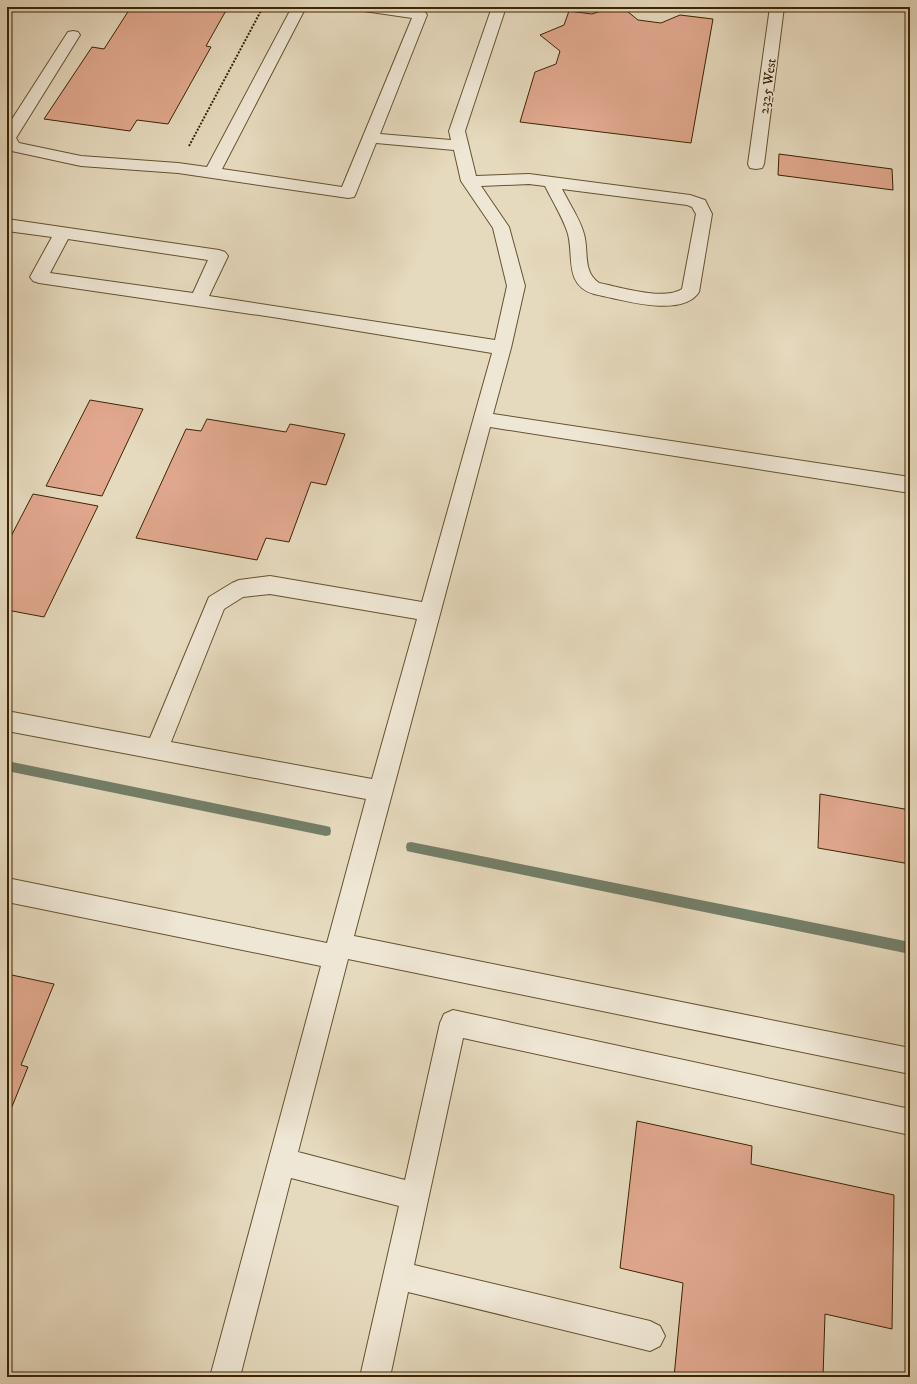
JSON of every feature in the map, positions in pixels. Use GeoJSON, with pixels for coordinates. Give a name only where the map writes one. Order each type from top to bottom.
{"type":"FeatureCollection","features":[{"type":"Feature","properties":{"kind":"lane"},"geometry":{"type":"LineString","coordinates":[[212,173],[299,7]]}},
{"type":"Feature","properties":{"kind":"lane"},"geometry":{"type":"LineString","coordinates":[[73,35],[8,138],[13,147],[81,162],[171,168],[348,193],[420,15],[364,7]]}},
{"type":"Feature","properties":{"kind":"lane"},"geometry":{"type":"LineString","coordinates":[[225,1377],[380,791],[502,348],[516,286],[501,227],[469,181],[457,131],[498,7]]}},
{"type":"Feature","properties":{"kind":"lane","name":"2325 West"},"geometry":{"type":"LineString","coordinates":[[756,164],[777,7]]}},
{"type":"Feature","properties":{"kind":"lane"},"geometry":{"type":"LineString","coordinates":[[370,138],[461,146]]}},
{"type":"Feature","properties":{"kind":"lane"},"geometry":{"type":"LineString","coordinates":[[469,181],[529,179],[690,200],[699,204],[704,214],[690,292],[679,299],[659,300],[594,288],[584,281],[579,263],[576,234],[551,182]]}},
{"type":"Feature","properties":{"kind":"lane"},"geometry":{"type":"LineString","coordinates":[[7,225],[219,256],[198,301]]}},
{"type":"Feature","properties":{"kind":"lane"},"geometry":{"type":"LineString","coordinates":[[63,233],[39,277],[278,312],[502,348]]}},
{"type":"Feature","properties":{"kind":"lane"},"geometry":{"type":"LineString","coordinates":[[482,419],[910,485]]}},
{"type":"Feature","properties":{"kind":"lane"},"geometry":{"type":"LineString","coordinates":[[157,749],[216,603],[239,589],[270,584],[430,612]]}},
{"type":"Feature","properties":{"kind":"lane"},"geometry":{"type":"LineString","coordinates":[[7,721],[380,791]]}},
{"type":"Feature","properties":{"kind":"lane"},"geometry":{"type":"LineString","coordinates":[[7,890],[338,951],[910,1061]]}},
{"type":"Feature","properties":{"kind":"lane"},"geometry":{"type":"LineString","coordinates":[[375,1377],[453,1023],[910,1122]]}},
{"type":"Feature","properties":{"kind":"lane"},"geometry":{"type":"LineString","coordinates":[[282,1162],[414,1196]]}},
{"type":"Feature","properties":{"kind":"lane"},"geometry":{"type":"LineString","coordinates":[[398,1275],[650,1336]]}},
{"type":"Feature","properties":{"kind":"path"},"geometry":{"type":"LineString","coordinates":[[186,152],[263,7]]}},
{"type":"Feature","properties":{"kind":"building"},"geometry":{"type":"Polygon","coordinates":[[[131,7],[228,7],[206,46],[211,47],[168,124],[137,120],[130,131],[44,119],[92,47],[104,49],[131,7]]]}},
{"type":"Feature","properties":{"kind":"building"},"geometry":{"type":"Polygon","coordinates":[[[612,7],[622,7],[638,20],[661,23],[680,15],[713,19],[691,143],[520,122],[535,72],[556,64],[560,51],[540,35],[564,25],[569,11],[592,14],[612,7]]]}},
{"type":"Feature","properties":{"kind":"building"},"geometry":{"type":"Polygon","coordinates":[[[779,154],[892,169],[893,190],[778,175],[779,154]]]}},
{"type":"Feature","properties":{"kind":"building"},"geometry":{"type":"Polygon","coordinates":[[[90,400],[143,409],[102,496],[46,486],[90,400]]]}},
{"type":"Feature","properties":{"kind":"building"},"geometry":{"type":"Polygon","coordinates":[[[207,419],[286,432],[290,424],[345,434],[326,485],[311,482],[289,542],[266,538],[257,560],[136,538],[186,429],[201,431],[207,419]]]}},
{"type":"Feature","properties":{"kind":"building"},"geometry":{"type":"Polygon","coordinates":[[[33,494],[98,506],[44,617],[7,610],[7,544],[33,494]]]}},
{"type":"Feature","properties":{"kind":"building"},"geometry":{"type":"Polygon","coordinates":[[[820,794],[910,810],[910,864],[818,848],[820,794]]]}},
{"type":"Feature","properties":{"kind":"building"},"geometry":{"type":"Polygon","coordinates":[[[7,974],[54,984],[21,1065],[28,1067],[7,1119],[7,974]]]}},
{"type":"Feature","properties":{"kind":"building"},"geometry":{"type":"Polygon","coordinates":[[[637,1121],[752,1146],[751,1164],[894,1195],[892,1329],[825,1314],[823,1377],[674,1377],[683,1283],[620,1268],[637,1121]]]}},
{"type":"Feature","properties":{"kind":"waterway"},"geometry":{"type":"LineString","coordinates":[[7,766],[326,831]]}},
{"type":"Feature","properties":{"kind":"waterway"},"geometry":{"type":"LineString","coordinates":[[411,847],[910,948]]}}]}
